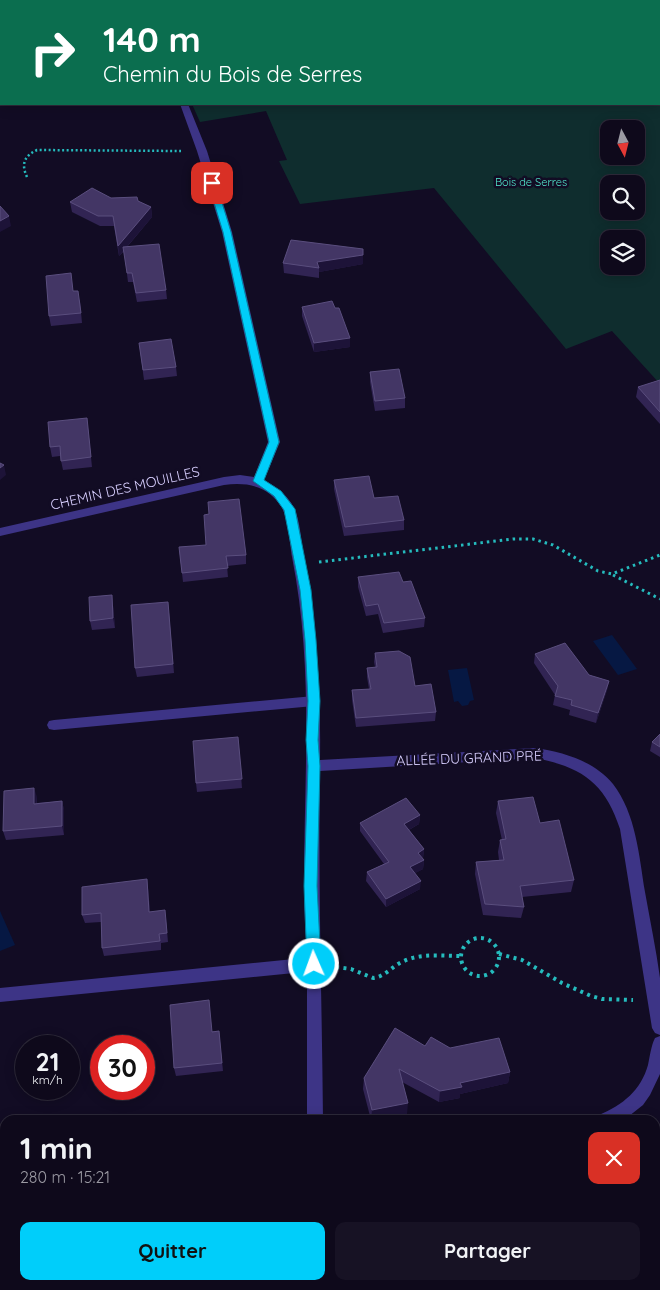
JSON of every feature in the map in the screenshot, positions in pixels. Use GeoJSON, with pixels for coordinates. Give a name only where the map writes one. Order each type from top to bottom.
{"type":"FeatureCollection","features":[{"type":"Feature","properties":{"kind":"street"},"geometry":{"type":"LineString","coordinates":[[184,105],[202,151],[227,232],[274,442],[258,481],[277,493],[289,509],[305,590],[311,640],[314,701],[311,886],[314,964],[315,1115]]}},
{"type":"Feature","properties":{"kind":"street","name":"CHEMIN DES MOUILLES"},"geometry":{"type":"LineString","coordinates":[[0,532],[224,481],[240,479],[258,481]]}},
{"type":"Feature","properties":{"kind":"street"},"geometry":{"type":"LineString","coordinates":[[54,725],[314,701]]}},
{"type":"Feature","properties":{"kind":"street","name":"ALLÉE DU GRAND PRÉ"},"geometry":{"type":"LineString","coordinates":[[314,766],[535,753],[557,757],[589,770],[607,787],[619,805],[628,837],[660,1028]]}},
{"type":"Feature","properties":{"kind":"street"},"geometry":{"type":"LineString","coordinates":[[0,995],[314,964]]}},
{"type":"Feature","properties":{"kind":"street"},"geometry":{"type":"LineString","coordinates":[[614,1115],[637,1102],[650,1083],[658,1060],[660,1043]]}},
{"type":"Feature","properties":{"kind":"path"},"geometry":{"type":"LineString","coordinates":[[27,178],[22,168],[24,158],[27,154],[37,150],[202,151]]}},
{"type":"Feature","properties":{"kind":"path"},"geometry":{"type":"LineString","coordinates":[[300,564],[513,539],[533,539],[553,545],[598,571],[612,574],[660,599]]}},
{"type":"Feature","properties":{"kind":"path"},"geometry":{"type":"LineString","coordinates":[[612,574],[660,556]]}},
{"type":"Feature","properties":{"kind":"path"},"geometry":{"type":"LineString","coordinates":[[480,940],[492,944],[499,954],[498,966],[494,971],[482,975],[468,971],[461,962],[460,956],[468,942],[480,940]]}},
{"type":"Feature","properties":{"kind":"path"},"geometry":{"type":"LineString","coordinates":[[499,954],[522,960],[562,983],[591,996],[602,999],[656,1000]]}},
{"type":"Feature","properties":{"kind":"path"},"geometry":{"type":"LineString","coordinates":[[332,966],[350,969],[364,976],[375,978],[407,960],[426,956],[460,956]]}},
{"type":"Feature","properties":{"kind":"green space","name":"Bois de Serres"},"geometry":{"type":"Polygon","coordinates":[[[192,105],[660,105],[660,384],[612,331],[566,349],[434,188],[300,204],[279,161],[287,160],[266,111],[200,122],[192,105]]]}},
{"type":"Feature","properties":{"kind":"water"},"geometry":{"type":"Polygon","coordinates":[[[612,635],[637,669],[618,675],[593,641],[612,635]]]}},
{"type":"Feature","properties":{"kind":"water"},"geometry":{"type":"Polygon","coordinates":[[[467,668],[474,700],[470,701],[468,705],[462,706],[458,701],[454,702],[448,670],[467,668]]]}},
{"type":"Feature","properties":{"kind":"water"},"geometry":{"type":"Polygon","coordinates":[[[0,911],[15,945],[0,951],[0,911]]]}},
{"type":"Feature","properties":{"kind":"building"},"geometry":{"type":"Polygon","coordinates":[[[92,188],[111,198],[137,197],[138,201],[151,207],[118,246],[113,216],[98,216],[70,202],[92,188]]]}},
{"type":"Feature","properties":{"kind":"building"},"geometry":{"type":"Polygon","coordinates":[[[0,206],[9,216],[0,221],[0,206]]]}},
{"type":"Feature","properties":{"kind":"building"},"geometry":{"type":"Polygon","coordinates":[[[291,240],[363,249],[363,255],[317,262],[319,268],[283,263],[291,240]]]}},
{"type":"Feature","properties":{"kind":"building"},"geometry":{"type":"Polygon","coordinates":[[[159,244],[166,290],[136,293],[132,273],[127,273],[123,247],[159,244]]]}},
{"type":"Feature","properties":{"kind":"building"},"geometry":{"type":"Polygon","coordinates":[[[71,273],[73,291],[78,291],[81,313],[49,316],[46,276],[71,273]]]}},
{"type":"Feature","properties":{"kind":"building"},"geometry":{"type":"Polygon","coordinates":[[[332,301],[335,308],[339,308],[350,338],[314,343],[302,307],[332,301]]]}},
{"type":"Feature","properties":{"kind":"building"},"geometry":{"type":"Polygon","coordinates":[[[171,339],[176,367],[143,370],[139,343],[171,339]]]}},
{"type":"Feature","properties":{"kind":"building"},"geometry":{"type":"Polygon","coordinates":[[[399,369],[405,398],[375,401],[370,372],[399,369]]]}},
{"type":"Feature","properties":{"kind":"building"},"geometry":{"type":"Polygon","coordinates":[[[660,380],[660,412],[638,387],[660,380]]]}},
{"type":"Feature","properties":{"kind":"building"},"geometry":{"type":"Polygon","coordinates":[[[87,418],[91,457],[61,461],[60,446],[50,447],[48,422],[87,418]]]}},
{"type":"Feature","properties":{"kind":"building"},"geometry":{"type":"Polygon","coordinates":[[[369,476],[374,498],[398,496],[404,520],[345,527],[334,480],[369,476]]]}},
{"type":"Feature","properties":{"kind":"building"},"geometry":{"type":"Polygon","coordinates":[[[239,499],[246,555],[226,556],[228,568],[182,573],[179,547],[206,545],[204,515],[209,514],[208,502],[239,499]]]}},
{"type":"Feature","properties":{"kind":"building"},"geometry":{"type":"Polygon","coordinates":[[[399,572],[403,582],[411,581],[425,618],[384,623],[378,604],[366,606],[358,577],[399,572]]]}},
{"type":"Feature","properties":{"kind":"building"},"geometry":{"type":"Polygon","coordinates":[[[112,595],[113,618],[90,621],[89,597],[112,595]]]}},
{"type":"Feature","properties":{"kind":"building"},"geometry":{"type":"Polygon","coordinates":[[[168,602],[173,664],[135,668],[131,605],[168,602]]]}},
{"type":"Feature","properties":{"kind":"building"},"geometry":{"type":"Polygon","coordinates":[[[565,643],[589,675],[609,681],[598,713],[571,705],[572,700],[555,696],[558,686],[535,654],[565,643]]]}},
{"type":"Feature","properties":{"kind":"building"},"geometry":{"type":"Polygon","coordinates":[[[399,651],[410,657],[415,686],[431,684],[436,712],[356,718],[352,690],[371,689],[367,668],[377,667],[375,653],[399,651]]]}},
{"type":"Feature","properties":{"kind":"building"},"geometry":{"type":"Polygon","coordinates":[[[660,734],[660,747],[652,742],[660,734]]]}},
{"type":"Feature","properties":{"kind":"building"},"geometry":{"type":"Polygon","coordinates":[[[238,737],[242,779],[196,783],[193,741],[238,737]]]}},
{"type":"Feature","properties":{"kind":"building"},"geometry":{"type":"Polygon","coordinates":[[[34,788],[34,804],[62,801],[62,826],[3,831],[4,791],[34,788]]]}},
{"type":"Feature","properties":{"kind":"building"},"geometry":{"type":"Polygon","coordinates":[[[533,797],[540,823],[559,820],[574,880],[520,886],[524,907],[485,904],[476,862],[504,860],[500,840],[506,839],[498,801],[533,797]]]}},
{"type":"Feature","properties":{"kind":"building"},"geometry":{"type":"Polygon","coordinates":[[[406,798],[420,815],[404,824],[424,849],[418,853],[424,860],[410,867],[421,881],[386,899],[367,872],[389,862],[360,823],[406,798]]]}},
{"type":"Feature","properties":{"kind":"building"},"geometry":{"type":"Polygon","coordinates":[[[147,879],[149,912],[165,910],[167,933],[159,934],[160,941],[102,948],[101,913],[82,915],[82,887],[147,879]]]}},
{"type":"Feature","properties":{"kind":"building"},"geometry":{"type":"Polygon","coordinates":[[[209,1000],[212,1032],[219,1031],[222,1063],[174,1068],[170,1005],[209,1000]]]}},
{"type":"Feature","properties":{"kind":"building"},"geometry":{"type":"Polygon","coordinates":[[[395,1028],[425,1046],[431,1037],[450,1048],[499,1038],[510,1072],[460,1083],[462,1087],[440,1091],[399,1069],[408,1103],[372,1110],[364,1078],[395,1028]]]}},
{"type":"Feature","properties":{"kind":"route"},"geometry":{"type":"LineString","coordinates":[[212,183],[227,232],[274,442],[258,481],[277,493],[289,509],[305,590],[311,640],[314,701],[311,886],[314,964]]}}]}
